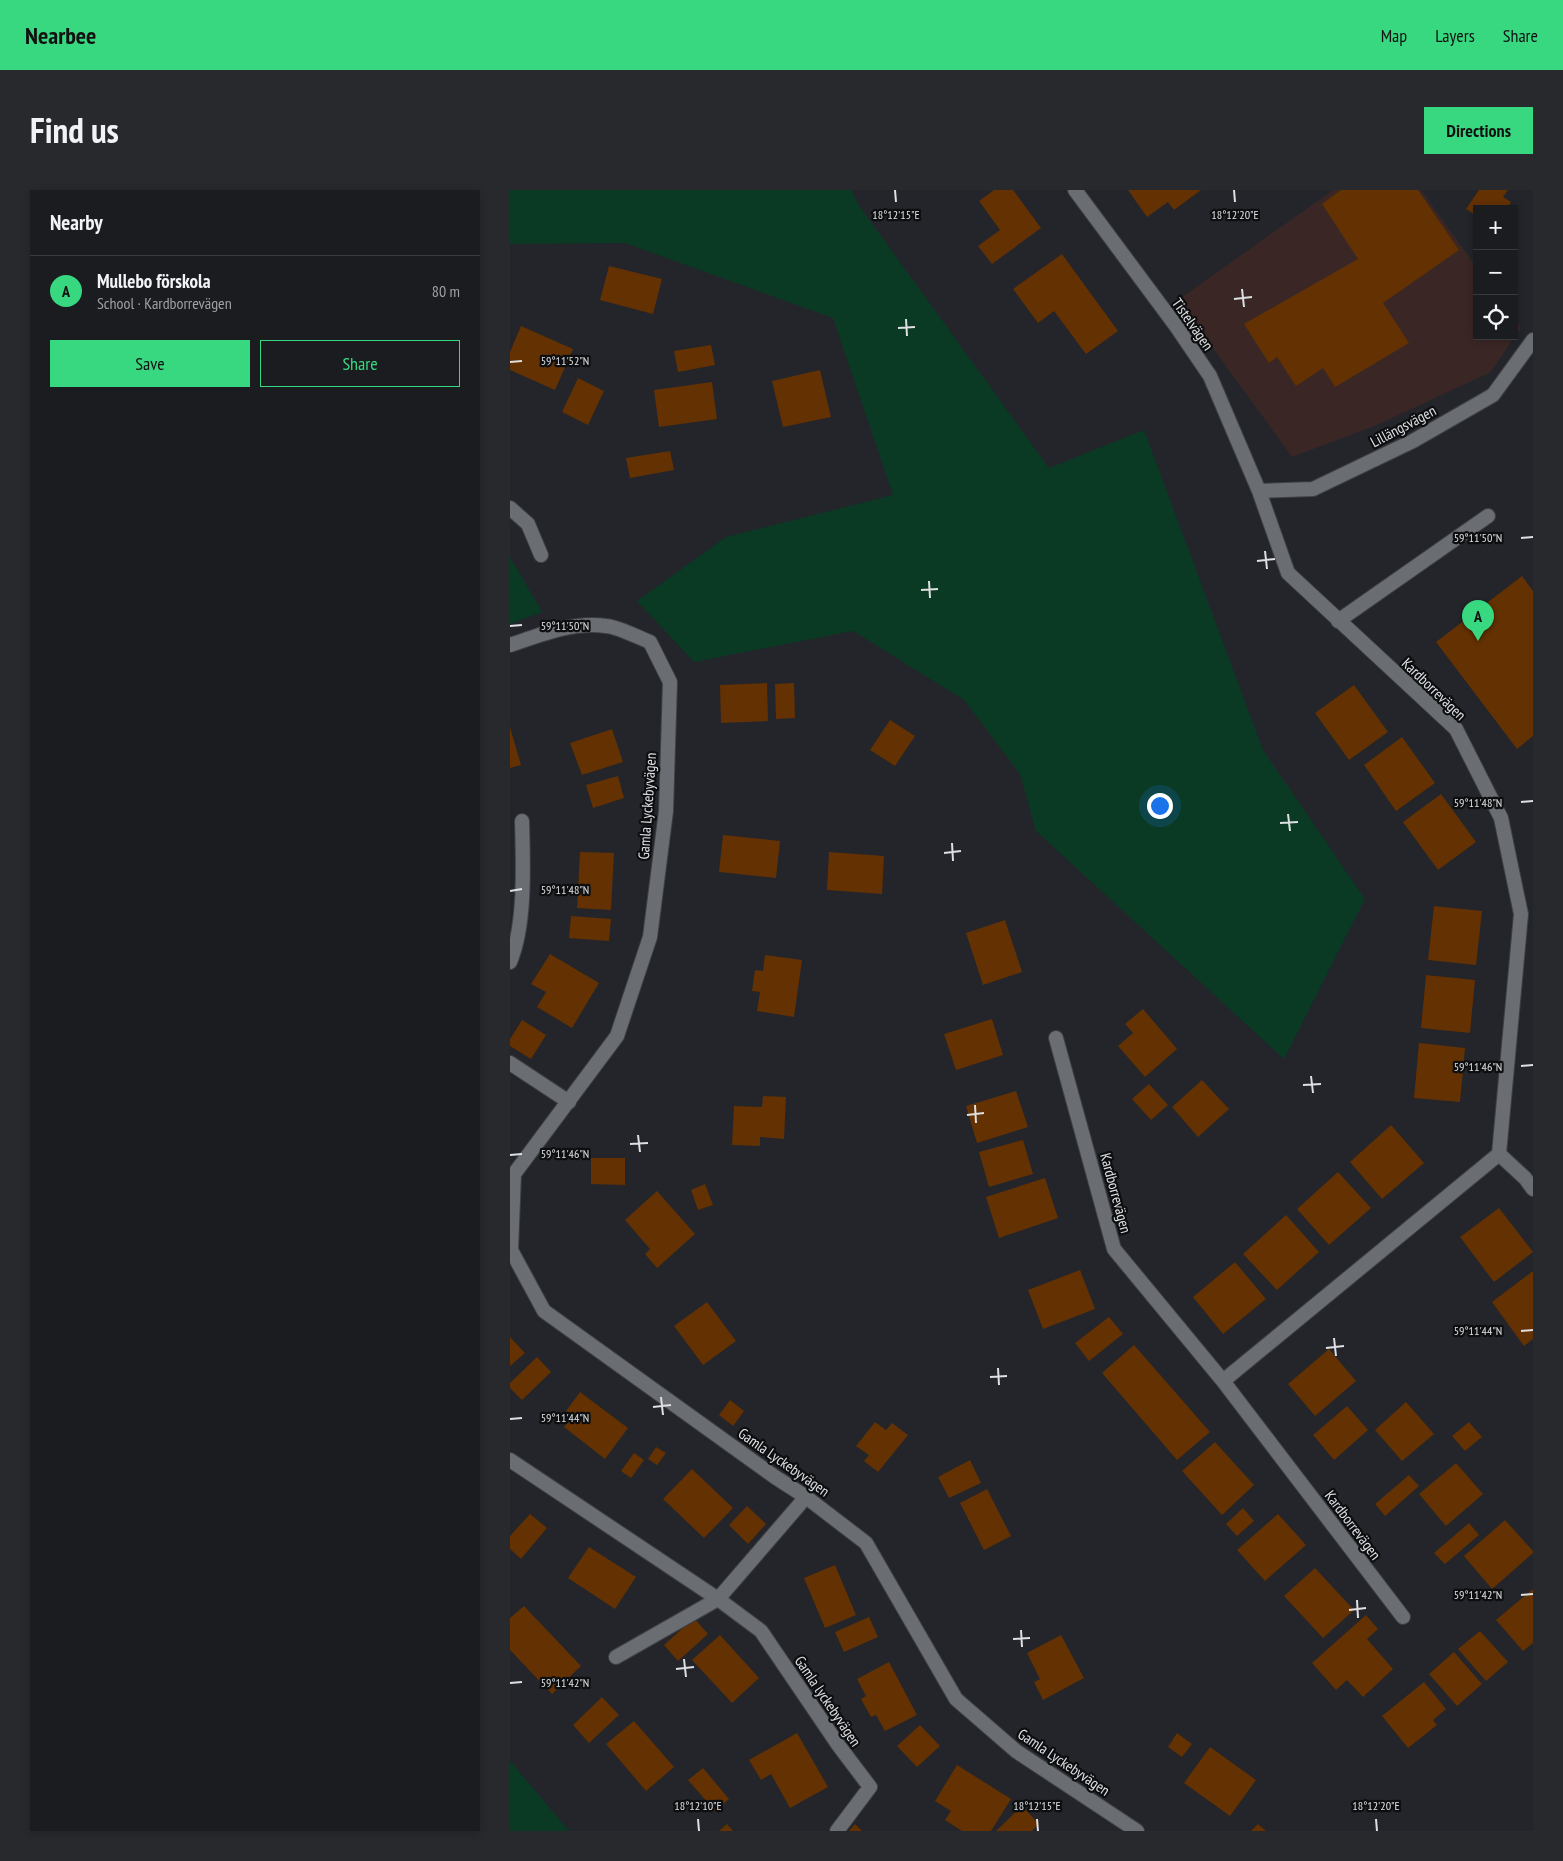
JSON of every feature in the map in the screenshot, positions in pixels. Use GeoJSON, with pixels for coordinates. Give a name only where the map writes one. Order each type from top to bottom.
{"type":"FeatureCollection","features":[{"type":"Feature","properties":{"kind":"street","name":"Tistelvägen"},"geometry":{"type":"LineString","coordinates":[[1075,190],[1176,326],[1210,376],[1259,492]]}},
{"type":"Feature","properties":{"kind":"street","name":"Lillängsvägen"},"geometry":{"type":"LineString","coordinates":[[1259,492],[1314,489],[1413,441],[1493,395],[1533,340]]}},
{"type":"Feature","properties":{"kind":"street","name":"Kardborrevägen"},"geometry":{"type":"LineString","coordinates":[[1259,492],[1288,573],[1456,729],[1501,818],[1521,914],[1499,1154]]}},
{"type":"Feature","properties":{"kind":"street"},"geometry":{"type":"LineString","coordinates":[[510,508],[528,524],[541,555]]}},
{"type":"Feature","properties":{"kind":"street"},"geometry":{"type":"LineString","coordinates":[[1338,621],[1488,516]]}},
{"type":"Feature","properties":{"kind":"street","name":"Gamla Lyckebyvägen"},"geometry":{"type":"LineString","coordinates":[[510,645],[574,626],[606,626],[650,642],[670,682],[666,811],[650,937],[617,1036],[514,1174],[511,1250],[544,1311],[806,1497],[866,1543],[956,1699],[1016,1751],[1137,1831]]}},
{"type":"Feature","properties":{"kind":"street"},"geometry":{"type":"LineString","coordinates":[[510,962],[516,947],[523,880],[522,821]]}},
{"type":"Feature","properties":{"kind":"street","name":"Kardborrevägen"},"geometry":{"type":"LineString","coordinates":[[1056,1038],[1114,1250],[1223,1381],[1403,1617]]}},
{"type":"Feature","properties":{"kind":"street"},"geometry":{"type":"LineString","coordinates":[[510,1063],[569,1102]]}},
{"type":"Feature","properties":{"kind":"street"},"geometry":{"type":"LineString","coordinates":[[1223,1381],[1499,1154],[1525,1178],[1533,1189]]}},
{"type":"Feature","properties":{"kind":"street","name":"Gamla lyckebyvägen"},"geometry":{"type":"LineString","coordinates":[[510,1460],[718,1599],[761,1631],[839,1746],[870,1788],[837,1831]]}},
{"type":"Feature","properties":{"kind":"street","name":"Gamla lyckebyvägen"},"geometry":{"type":"LineString","coordinates":[[616,1657],[718,1599],[806,1497]]}},
{"type":"Feature","properties":{"kind":"shaded area"},"geometry":{"type":"Polygon","coordinates":[[[1333,190],[1421,190],[1473,262],[1473,340],[1512,340],[1491,372],[1377,425],[1292,457],[1178,300],[1333,190]]]}},
{"type":"Feature","properties":{"kind":"green space"},"geometry":{"type":"Polygon","coordinates":[[[510,190],[851,190],[860,207],[1049,468],[1144,430],[1263,750],[1365,899],[1284,1059],[1036,831],[1020,774],[964,700],[853,631],[694,662],[637,601],[726,537],[893,495],[833,318],[625,243],[510,244],[510,190]]]}},
{"type":"Feature","properties":{"kind":"green space"},"geometry":{"type":"Polygon","coordinates":[[[510,557],[542,612],[510,624],[510,557]]]}},
{"type":"Feature","properties":{"kind":"green space"},"geometry":{"type":"Polygon","coordinates":[[[510,1761],[569,1831],[510,1831],[510,1761]]]}},
{"type":"Feature","properties":{"kind":"building"},"geometry":{"type":"Polygon","coordinates":[[[994,190],[1013,190],[1041,228],[992,264],[978,246],[1000,230],[979,201],[994,190]]]}},
{"type":"Feature","properties":{"kind":"building"},"geometry":{"type":"Polygon","coordinates":[[[1128,190],[1201,190],[1174,210],[1168,202],[1147,217],[1128,190]]]}},
{"type":"Feature","properties":{"kind":"building"},"geometry":{"type":"Polygon","coordinates":[[[1341,190],[1418,190],[1459,250],[1383,303],[1409,343],[1335,387],[1323,368],[1296,386],[1277,357],[1269,363],[1244,324],[1358,259],[1322,204],[1341,190]]]}},
{"type":"Feature","properties":{"kind":"building"},"geometry":{"type":"Polygon","coordinates":[[[1479,190],[1508,190],[1503,197],[1511,202],[1509,205],[1473,205],[1473,213],[1466,209],[1479,190]]]}},
{"type":"Feature","properties":{"kind":"building"},"geometry":{"type":"Polygon","coordinates":[[[1062,254],[1118,331],[1086,354],[1054,311],[1038,323],[1013,289],[1062,254]]]}},
{"type":"Feature","properties":{"kind":"building"},"geometry":{"type":"Polygon","coordinates":[[[609,266],[662,279],[653,314],[600,300],[609,266]]]}},
{"type":"Feature","properties":{"kind":"building"},"geometry":{"type":"Polygon","coordinates":[[[521,326],[573,349],[555,390],[510,370],[510,352],[521,326]]]}},
{"type":"Feature","properties":{"kind":"building"},"geometry":{"type":"Polygon","coordinates":[[[711,345],[715,365],[678,372],[674,351],[711,345]]]}},
{"type":"Feature","properties":{"kind":"building"},"geometry":{"type":"Polygon","coordinates":[[[820,370],[831,417],[783,427],[772,381],[820,370]]]}},
{"type":"Feature","properties":{"kind":"building"},"geometry":{"type":"Polygon","coordinates":[[[578,378],[604,391],[588,425],[562,412],[578,378]]]}},
{"type":"Feature","properties":{"kind":"building"},"geometry":{"type":"Polygon","coordinates":[[[712,382],[717,419],[659,427],[654,390],[712,382]]]}},
{"type":"Feature","properties":{"kind":"building"},"geometry":{"type":"Polygon","coordinates":[[[670,451],[674,470],[630,478],[626,458],[670,451]]]}},
{"type":"Feature","properties":{"kind":"building"},"geometry":{"type":"Polygon","coordinates":[[[1522,576],[1533,591],[1533,736],[1517,749],[1436,642],[1522,576]]]}},
{"type":"Feature","properties":{"kind":"building"},"geometry":{"type":"Polygon","coordinates":[[[767,683],[768,721],[721,723],[720,685],[767,683]]]}},
{"type":"Feature","properties":{"kind":"building"},"geometry":{"type":"Polygon","coordinates":[[[794,683],[795,718],[776,719],[775,684],[794,683]]]}},
{"type":"Feature","properties":{"kind":"building"},"geometry":{"type":"Polygon","coordinates":[[[1354,685],[1388,732],[1349,760],[1315,713],[1354,685]]]}},
{"type":"Feature","properties":{"kind":"building"},"geometry":{"type":"Polygon","coordinates":[[[890,720],[915,736],[895,766],[870,750],[890,720]]]}},
{"type":"Feature","properties":{"kind":"building"},"geometry":{"type":"Polygon","coordinates":[[[510,727],[521,765],[510,768],[510,727]]]}},
{"type":"Feature","properties":{"kind":"building"},"geometry":{"type":"Polygon","coordinates":[[[612,729],[623,762],[582,775],[570,743],[612,729]]]}},
{"type":"Feature","properties":{"kind":"building"},"geometry":{"type":"Polygon","coordinates":[[[1402,737],[1435,783],[1396,811],[1364,765],[1402,737]]]}},
{"type":"Feature","properties":{"kind":"building"},"geometry":{"type":"Polygon","coordinates":[[[618,776],[624,798],[593,808],[586,785],[618,776]]]}},
{"type":"Feature","properties":{"kind":"building"},"geometry":{"type":"Polygon","coordinates":[[[1441,794],[1476,842],[1438,870],[1403,822],[1441,794]]]}},
{"type":"Feature","properties":{"kind":"building"},"geometry":{"type":"Polygon","coordinates":[[[723,835],[780,841],[776,878],[719,872],[723,835]]]}},
{"type":"Feature","properties":{"kind":"building"},"geometry":{"type":"Polygon","coordinates":[[[580,852],[614,853],[611,910],[577,908],[580,852]]]}},
{"type":"Feature","properties":{"kind":"building"},"geometry":{"type":"Polygon","coordinates":[[[829,852],[884,856],[882,894],[827,890],[829,852]]]}},
{"type":"Feature","properties":{"kind":"building"},"geometry":{"type":"Polygon","coordinates":[[[1434,906],[1482,911],[1476,965],[1428,960],[1434,906]]]}},
{"type":"Feature","properties":{"kind":"building"},"geometry":{"type":"Polygon","coordinates":[[[571,916],[611,919],[609,941],[569,938],[571,916]]]}},
{"type":"Feature","properties":{"kind":"building"},"geometry":{"type":"Polygon","coordinates":[[[1005,920],[1022,972],[983,985],[966,933],[1005,920]]]}},
{"type":"Feature","properties":{"kind":"building"},"geometry":{"type":"Polygon","coordinates":[[[550,954],[599,983],[572,1028],[537,1007],[546,992],[531,984],[550,954]]]}},
{"type":"Feature","properties":{"kind":"building"},"geometry":{"type":"Polygon","coordinates":[[[765,955],[802,960],[794,1017],[757,1011],[760,992],[752,991],[755,970],[763,971],[765,955]]]}},
{"type":"Feature","properties":{"kind":"building"},"geometry":{"type":"Polygon","coordinates":[[[1426,975],[1475,980],[1470,1033],[1421,1028],[1426,975]]]}},
{"type":"Feature","properties":{"kind":"building"},"geometry":{"type":"Polygon","coordinates":[[[1143,1009],[1177,1049],[1145,1077],[1118,1046],[1133,1033],[1125,1024],[1143,1009]]]}},
{"type":"Feature","properties":{"kind":"building"},"geometry":{"type":"Polygon","coordinates":[[[992,1019],[1003,1055],[956,1070],[944,1034],[992,1019]]]}},
{"type":"Feature","properties":{"kind":"building"},"geometry":{"type":"Polygon","coordinates":[[[522,1020],[546,1035],[531,1059],[510,1046],[510,1039],[522,1020]]]}},
{"type":"Feature","properties":{"kind":"building"},"geometry":{"type":"Polygon","coordinates":[[[1419,1043],[1465,1048],[1460,1102],[1414,1098],[1419,1043]]]}},
{"type":"Feature","properties":{"kind":"building"},"geometry":{"type":"Polygon","coordinates":[[[1202,1080],[1229,1109],[1198,1137],[1172,1107],[1202,1080]]]}},
{"type":"Feature","properties":{"kind":"building"},"geometry":{"type":"Polygon","coordinates":[[[1149,1084],[1168,1105],[1151,1120],[1132,1099],[1149,1084]]]}},
{"type":"Feature","properties":{"kind":"building"},"geometry":{"type":"Polygon","coordinates":[[[1016,1091],[1028,1127],[977,1143],[966,1106],[1016,1091]]]}},
{"type":"Feature","properties":{"kind":"building"},"geometry":{"type":"Polygon","coordinates":[[[763,1096],[786,1097],[784,1139],[760,1137],[760,1146],[732,1145],[734,1106],[762,1107],[763,1096]]]}},
{"type":"Feature","properties":{"kind":"building"},"geometry":{"type":"Polygon","coordinates":[[[1391,1125],[1424,1163],[1382,1199],[1350,1162],[1391,1125]]]}},
{"type":"Feature","properties":{"kind":"building"},"geometry":{"type":"Polygon","coordinates":[[[1023,1140],[1033,1174],[989,1187],[979,1152],[1023,1140]]]}},
{"type":"Feature","properties":{"kind":"building"},"geometry":{"type":"Polygon","coordinates":[[[591,1158],[625,1158],[625,1185],[591,1184],[591,1158]]]}},
{"type":"Feature","properties":{"kind":"building"},"geometry":{"type":"Polygon","coordinates":[[[1338,1172],[1371,1208],[1329,1245],[1297,1209],[1338,1172]]]}},
{"type":"Feature","properties":{"kind":"building"},"geometry":{"type":"Polygon","coordinates":[[[1045,1178],[1058,1218],[999,1238],[986,1197],[1045,1178]]]}},
{"type":"Feature","properties":{"kind":"building"},"geometry":{"type":"Polygon","coordinates":[[[705,1184],[713,1205],[698,1210],[691,1190],[705,1184]]]}},
{"type":"Feature","properties":{"kind":"building"},"geometry":{"type":"Polygon","coordinates":[[[657,1191],[695,1234],[657,1268],[645,1254],[650,1249],[625,1220],[657,1191]]]}},
{"type":"Feature","properties":{"kind":"building"},"geometry":{"type":"Polygon","coordinates":[[[1499,1208],[1533,1252],[1494,1282],[1460,1237],[1499,1208]]]}},
{"type":"Feature","properties":{"kind":"building"},"geometry":{"type":"Polygon","coordinates":[[[1286,1215],[1319,1252],[1277,1290],[1243,1254],[1286,1215]]]}},
{"type":"Feature","properties":{"kind":"building"},"geometry":{"type":"Polygon","coordinates":[[[1235,1262],[1266,1299],[1223,1334],[1193,1297],[1235,1262]]]}},
{"type":"Feature","properties":{"kind":"building"},"geometry":{"type":"Polygon","coordinates":[[[1080,1270],[1095,1309],[1043,1329],[1028,1290],[1080,1270]]]}},
{"type":"Feature","properties":{"kind":"building"},"geometry":{"type":"Polygon","coordinates":[[[1533,1271],[1533,1339],[1524,1346],[1492,1302],[1533,1271]]]}},
{"type":"Feature","properties":{"kind":"building"},"geometry":{"type":"Polygon","coordinates":[[[707,1302],[736,1341],[703,1365],[674,1326],[707,1302]]]}},
{"type":"Feature","properties":{"kind":"building"},"geometry":{"type":"Polygon","coordinates":[[[1109,1317],[1123,1334],[1089,1361],[1075,1343],[1109,1317]]]}},
{"type":"Feature","properties":{"kind":"building"},"geometry":{"type":"Polygon","coordinates":[[[510,1337],[525,1353],[510,1366],[510,1337]]]}},
{"type":"Feature","properties":{"kind":"building"},"geometry":{"type":"Polygon","coordinates":[[[1134,1345],[1210,1432],[1177,1460],[1102,1373],[1134,1345]]]}},
{"type":"Feature","properties":{"kind":"building"},"geometry":{"type":"Polygon","coordinates":[[[1329,1349],[1356,1381],[1315,1416],[1288,1384],[1329,1349]]]}},
{"type":"Feature","properties":{"kind":"building"},"geometry":{"type":"Polygon","coordinates":[[[537,1357],[551,1372],[522,1400],[510,1388],[510,1383],[537,1357]]]}},
{"type":"Feature","properties":{"kind":"building"},"geometry":{"type":"Polygon","coordinates":[[[580,1392],[628,1428],[605,1459],[564,1427],[573,1415],[566,1411],[580,1392]]]}},
{"type":"Feature","properties":{"kind":"building"},"geometry":{"type":"Polygon","coordinates":[[[730,1400],[744,1411],[733,1426],[719,1415],[730,1400]]]}},
{"type":"Feature","properties":{"kind":"building"},"geometry":{"type":"Polygon","coordinates":[[[1406,1402],[1434,1434],[1402,1461],[1375,1430],[1406,1402]]]}},
{"type":"Feature","properties":{"kind":"building"},"geometry":{"type":"Polygon","coordinates":[[[1347,1406],[1368,1430],[1334,1460],[1313,1435],[1347,1406]]]}},
{"type":"Feature","properties":{"kind":"building"},"geometry":{"type":"Polygon","coordinates":[[[875,1422],[886,1430],[892,1423],[908,1435],[878,1472],[864,1461],[869,1455],[856,1446],[875,1422]]]}},
{"type":"Feature","properties":{"kind":"building"},"geometry":{"type":"Polygon","coordinates":[[[1469,1422],[1482,1437],[1465,1451],[1452,1436],[1469,1422]]]}},
{"type":"Feature","properties":{"kind":"building"},"geometry":{"type":"Polygon","coordinates":[[[1215,1442],[1254,1485],[1222,1515],[1182,1471],[1215,1442]]]}},
{"type":"Feature","properties":{"kind":"building"},"geometry":{"type":"Polygon","coordinates":[[[656,1447],[666,1453],[657,1465],[648,1459],[656,1447]]]}},
{"type":"Feature","properties":{"kind":"building"},"geometry":{"type":"Polygon","coordinates":[[[634,1453],[644,1460],[631,1478],[621,1471],[634,1453]]]}},
{"type":"Feature","properties":{"kind":"building"},"geometry":{"type":"Polygon","coordinates":[[[970,1460],[981,1483],[949,1498],[938,1477],[970,1460]]]}},
{"type":"Feature","properties":{"kind":"building"},"geometry":{"type":"Polygon","coordinates":[[[1456,1463],[1483,1494],[1446,1526],[1419,1494],[1456,1463]]]}},
{"type":"Feature","properties":{"kind":"building"},"geometry":{"type":"Polygon","coordinates":[[[692,1469],[733,1508],[704,1538],[663,1499],[692,1469]]]}},
{"type":"Feature","properties":{"kind":"building"},"geometry":{"type":"Polygon","coordinates":[[[1409,1475],[1419,1486],[1385,1516],[1375,1504],[1409,1475]]]}},
{"type":"Feature","properties":{"kind":"building"},"geometry":{"type":"Polygon","coordinates":[[[987,1489],[1011,1536],[984,1550],[960,1503],[987,1489]]]}},
{"type":"Feature","properties":{"kind":"building"},"geometry":{"type":"Polygon","coordinates":[[[747,1506],[766,1524],[748,1544],[729,1525],[747,1506]]]}},
{"type":"Feature","properties":{"kind":"building"},"geometry":{"type":"Polygon","coordinates":[[[1243,1508],[1254,1521],[1237,1536],[1226,1524],[1243,1508]]]}},
{"type":"Feature","properties":{"kind":"building"},"geometry":{"type":"Polygon","coordinates":[[[530,1514],[547,1528],[521,1559],[510,1549],[510,1536],[530,1514]]]}},
{"type":"Feature","properties":{"kind":"building"},"geometry":{"type":"Polygon","coordinates":[[[1278,1514],[1306,1545],[1265,1581],[1237,1550],[1278,1514]]]}},
{"type":"Feature","properties":{"kind":"building"},"geometry":{"type":"Polygon","coordinates":[[[1505,1520],[1533,1553],[1492,1589],[1464,1556],[1505,1520]]]}},
{"type":"Feature","properties":{"kind":"building"},"geometry":{"type":"Polygon","coordinates":[[[1469,1523],[1479,1535],[1445,1564],[1434,1553],[1469,1523]]]}},
{"type":"Feature","properties":{"kind":"building"},"geometry":{"type":"Polygon","coordinates":[[[589,1547],[636,1577],[615,1609],[568,1578],[589,1547]]]}},
{"type":"Feature","properties":{"kind":"building"},"geometry":{"type":"Polygon","coordinates":[[[835,1565],[856,1615],[825,1628],[804,1578],[835,1565]]]}},
{"type":"Feature","properties":{"kind":"building"},"geometry":{"type":"Polygon","coordinates":[[[1315,1568],[1354,1610],[1323,1638],[1284,1596],[1315,1568]]]}},
{"type":"Feature","properties":{"kind":"building"},"geometry":{"type":"Polygon","coordinates":[[[1533,1589],[1533,1643],[1523,1651],[1496,1620],[1533,1589]]]}},
{"type":"Feature","properties":{"kind":"building"},"geometry":{"type":"Polygon","coordinates":[[[524,1606],[581,1666],[552,1694],[510,1650],[510,1618],[524,1606]]]}},
{"type":"Feature","properties":{"kind":"building"},"geometry":{"type":"Polygon","coordinates":[[[1366,1615],[1378,1629],[1367,1639],[1393,1669],[1363,1697],[1347,1680],[1336,1690],[1312,1663],[1366,1615]]]}},
{"type":"Feature","properties":{"kind":"building"},"geometry":{"type":"Polygon","coordinates":[[[869,1617],[878,1637],[844,1652],[835,1632],[869,1617]]]}},
{"type":"Feature","properties":{"kind":"building"},"geometry":{"type":"Polygon","coordinates":[[[694,1618],[708,1634],[678,1661],[664,1645],[694,1618]]]}},
{"type":"Feature","properties":{"kind":"building"},"geometry":{"type":"Polygon","coordinates":[[[1480,1631],[1508,1662],[1486,1681],[1458,1649],[1480,1631]]]}},
{"type":"Feature","properties":{"kind":"building"},"geometry":{"type":"Polygon","coordinates":[[[720,1635],[759,1678],[732,1703],[692,1660],[720,1635]]]}},
{"type":"Feature","properties":{"kind":"building"},"geometry":{"type":"Polygon","coordinates":[[[1061,1635],[1084,1678],[1043,1700],[1034,1682],[1040,1679],[1027,1653],[1061,1635]]]}},
{"type":"Feature","properties":{"kind":"building"},"geometry":{"type":"Polygon","coordinates":[[[1454,1652],[1482,1684],[1457,1706],[1429,1674],[1454,1652]]]}},
{"type":"Feature","properties":{"kind":"building"},"geometry":{"type":"Polygon","coordinates":[[[889,1662],[917,1715],[885,1731],[876,1715],[871,1717],[861,1699],[866,1696],[857,1679],[889,1662]]]}},
{"type":"Feature","properties":{"kind":"building"},"geometry":{"type":"Polygon","coordinates":[[[1424,1682],[1446,1709],[1433,1720],[1437,1725],[1408,1748],[1382,1716],[1424,1682]]]}},
{"type":"Feature","properties":{"kind":"building"},"geometry":{"type":"Polygon","coordinates":[[[602,1697],[619,1715],[589,1743],[573,1725],[602,1697]]]}},
{"type":"Feature","properties":{"kind":"building"},"geometry":{"type":"Polygon","coordinates":[[[634,1721],[674,1767],[646,1791],[606,1744],[634,1721]]]}},
{"type":"Feature","properties":{"kind":"building"},"geometry":{"type":"Polygon","coordinates":[[[920,1725],[940,1746],[917,1767],[897,1746],[920,1725]]]}},
{"type":"Feature","properties":{"kind":"building"},"geometry":{"type":"Polygon","coordinates":[[[797,1733],[828,1787],[790,1808],[771,1774],[761,1780],[749,1760],[797,1733]]]}},
{"type":"Feature","properties":{"kind":"building"},"geometry":{"type":"Polygon","coordinates":[[[1177,1733],[1192,1744],[1182,1757],[1168,1747],[1177,1733]]]}},
{"type":"Feature","properties":{"kind":"building"},"geometry":{"type":"Polygon","coordinates":[[[1210,1747],[1256,1780],[1230,1816],[1184,1783],[1210,1747]]]}},
{"type":"Feature","properties":{"kind":"building"},"geometry":{"type":"Polygon","coordinates":[[[957,1765],[1011,1799],[991,1831],[962,1831],[945,1820],[951,1811],[935,1801],[957,1765]]]}},
{"type":"Feature","properties":{"kind":"building"},"geometry":{"type":"Polygon","coordinates":[[[703,1768],[729,1799],[715,1811],[688,1780],[703,1768]]]}},
{"type":"Feature","properties":{"kind":"building"},"geometry":{"type":"Polygon","coordinates":[[[1022,1806],[1039,1824],[1032,1831],[996,1831],[1022,1806]]]}},
{"type":"Feature","properties":{"kind":"building"},"geometry":{"type":"Polygon","coordinates":[[[727,1824],[733,1831],[719,1831],[727,1824]]]}},
{"type":"Feature","properties":{"kind":"building"},"geometry":{"type":"Polygon","coordinates":[[[855,1824],[862,1831],[849,1831],[855,1824]]]}},
{"type":"Feature","properties":{"kind":"building"},"geometry":{"type":"Polygon","coordinates":[[[1258,1824],[1266,1831],[1251,1831],[1258,1824]]]}},
{"type":"Feature","properties":{"kind":"place","name":"Mullebo förskola"},"geometry":{"type":"Point","coordinates":[1478,641]}}]}
